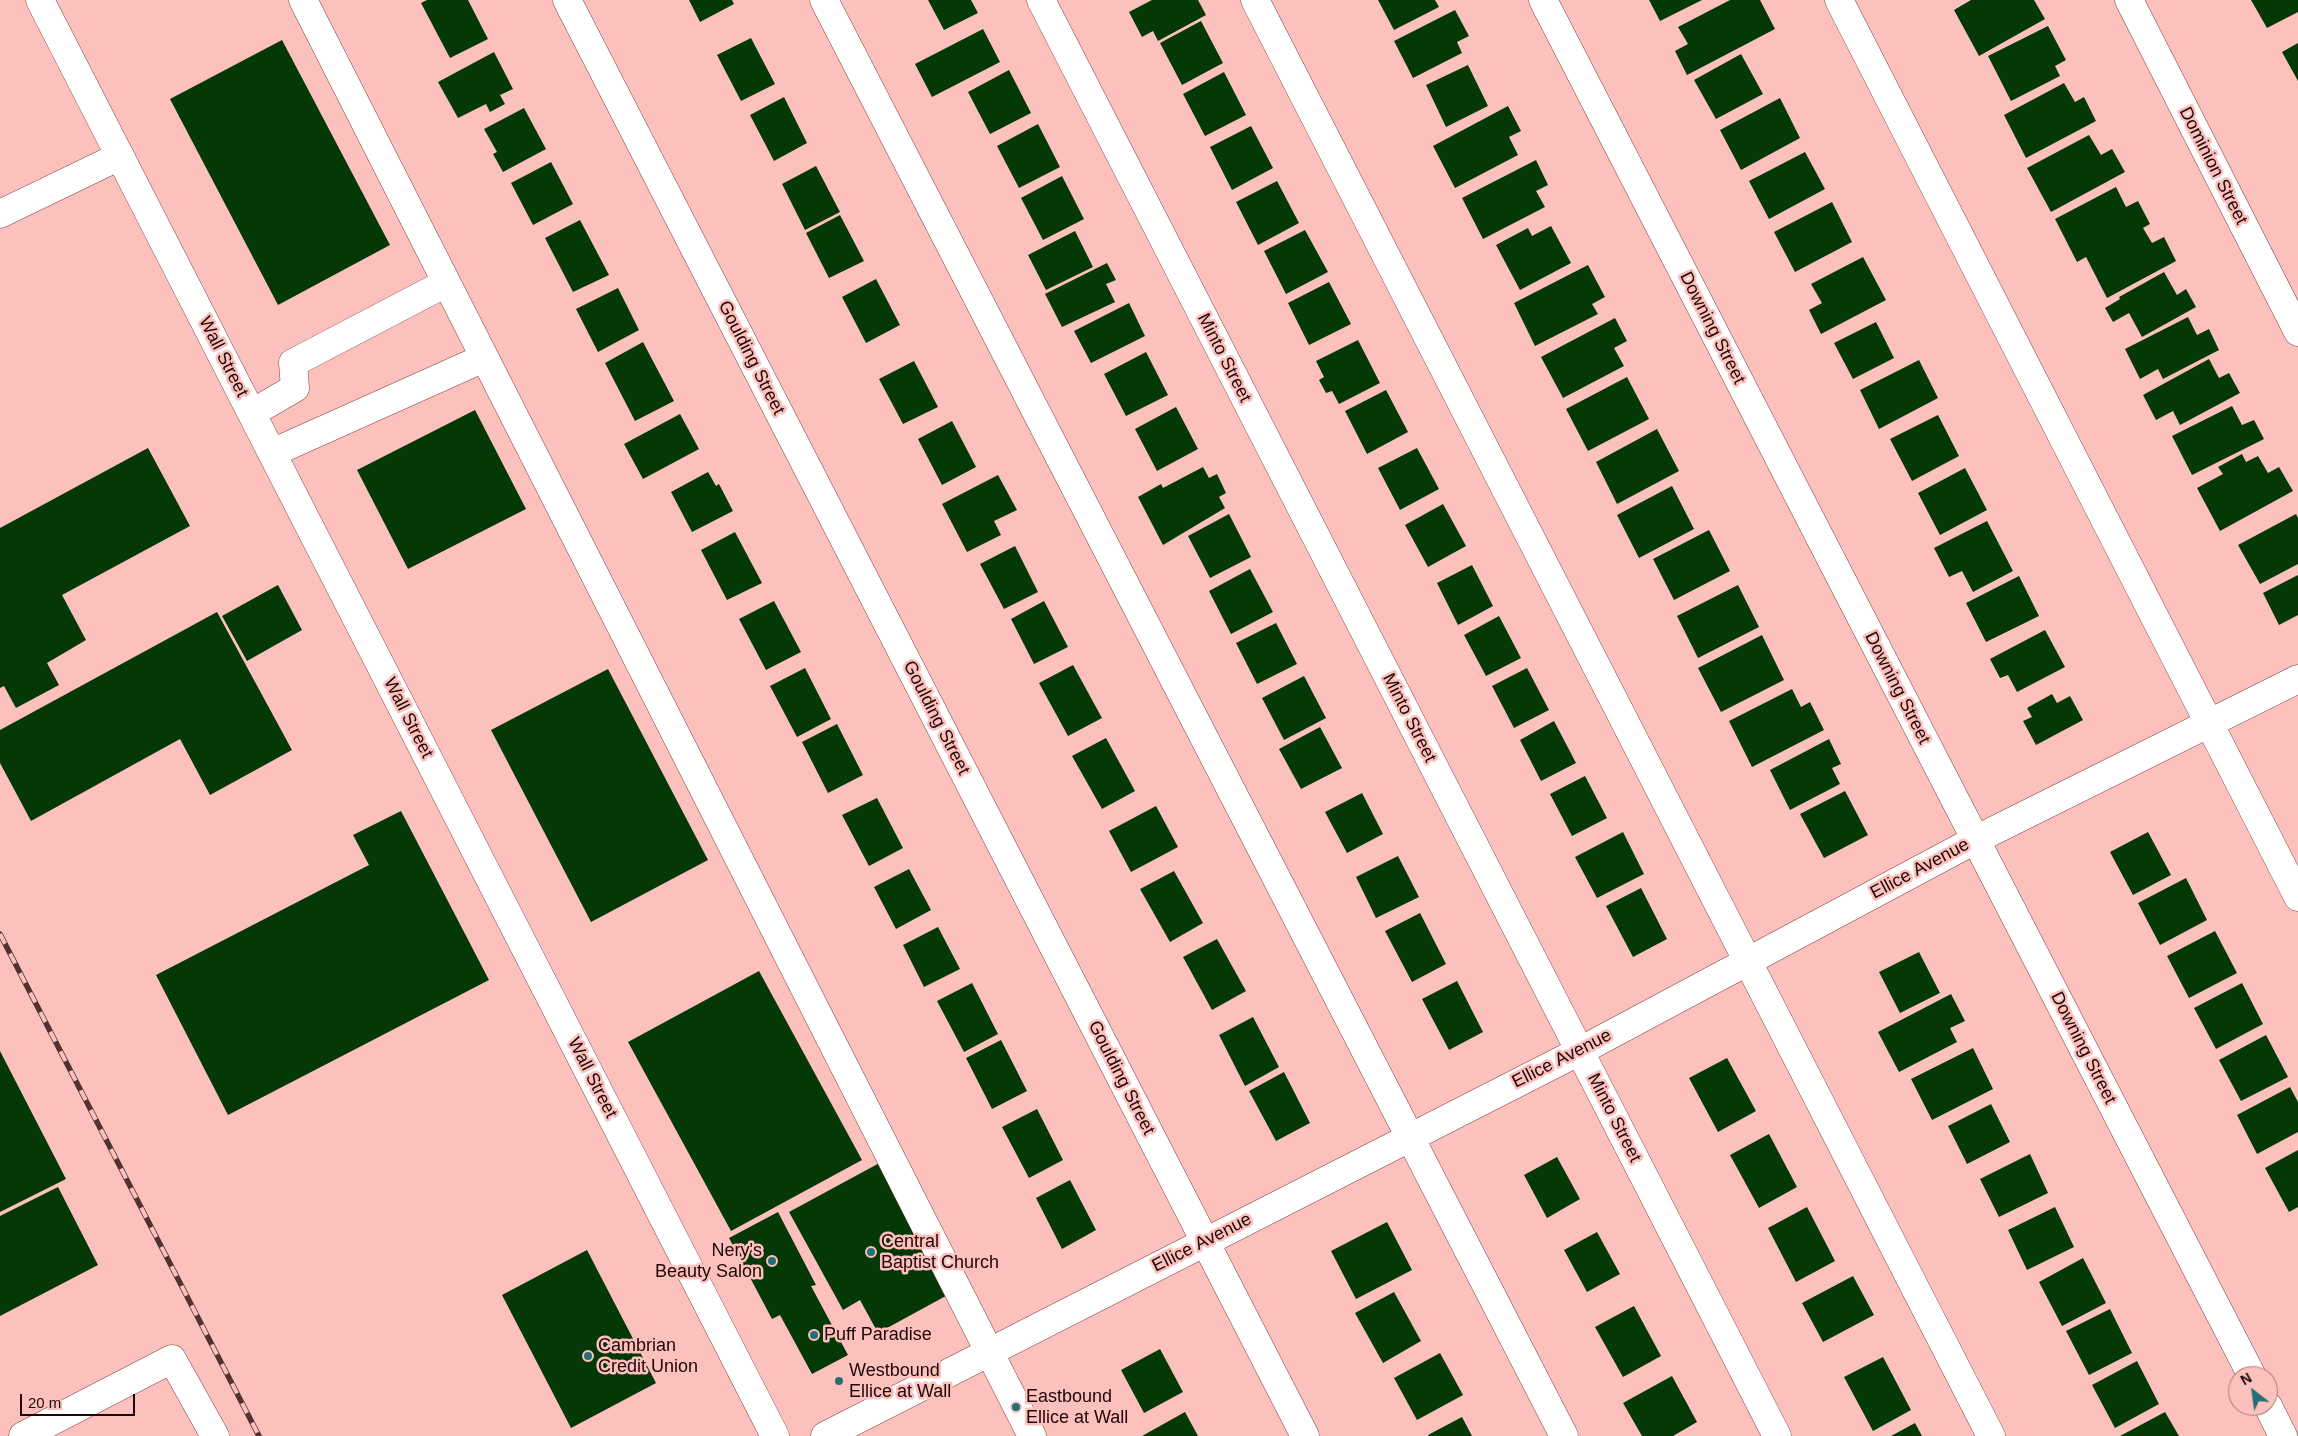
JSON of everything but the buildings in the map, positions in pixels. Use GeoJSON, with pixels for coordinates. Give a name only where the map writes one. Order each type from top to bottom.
{"type":"FeatureCollection","features":[{"type":"Feature","properties":{"kind":"street","name":"Wall Street"},"geometry":{"type":"LineString","coordinates":[[40,0],[775,1436]]}},
{"type":"Feature","properties":{"kind":"street"},"geometry":{"type":"LineString","coordinates":[[303,0],[1032,1436]]}},
{"type":"Feature","properties":{"kind":"street","name":"Goulding Street"},"geometry":{"type":"LineString","coordinates":[[567,0],[1305,1436]]}},
{"type":"Feature","properties":{"kind":"street"},"geometry":{"type":"LineString","coordinates":[[824,0],[1564,1436]]}},
{"type":"Feature","properties":{"kind":"street","name":"Minto Street"},"geometry":{"type":"LineString","coordinates":[[1041,0],[1777,1436]]}},
{"type":"Feature","properties":{"kind":"street"},"geometry":{"type":"LineString","coordinates":[[1255,0],[1991,1436]]}},
{"type":"Feature","properties":{"kind":"street","name":"Downing Street"},"geometry":{"type":"LineString","coordinates":[[1543,0],[2247,1366]]}},
{"type":"Feature","properties":{"kind":"street"},"geometry":{"type":"LineString","coordinates":[[1839,0],[2298,897]]}},
{"type":"Feature","properties":{"kind":"street","name":"Dominion Street"},"geometry":{"type":"LineString","coordinates":[[2129,0],[2298,332]]}},
{"type":"Feature","properties":{"kind":"street"},"geometry":{"type":"LineString","coordinates":[[0,214],[120,156]]}},
{"type":"Feature","properties":{"kind":"street"},"geometry":{"type":"LineString","coordinates":[[252,414],[295,388],[294,363],[446,283]]}},
{"type":"Feature","properties":{"kind":"street"},"geometry":{"type":"LineString","coordinates":[[272,453],[484,358]]}},
{"type":"Feature","properties":{"kind":"street","name":"Ellice Avenue"},"geometry":{"type":"LineString","coordinates":[[825,1436],[1580,1050],[1975,840],[2298,679]]}},
{"type":"Feature","properties":{"kind":"street"},"geometry":{"type":"LineString","coordinates":[[23,1436],[172,1359],[215,1436]]}},
{"type":"Feature","properties":{"kind":"street"},"geometry":{"type":"LineString","coordinates":[[2273,1416],[2283,1436]]}},
{"type":"Feature","properties":{"kind":"railway"},"geometry":{"type":"LineString","coordinates":[[0,934],[259,1436]]}},
{"type":"Feature","properties":{"kind":"place","name":"Central Baptist Church"},"geometry":{"type":"Point","coordinates":[871,1252]}},
{"type":"Feature","properties":{"kind":"place","name":"Nery's Beauty Salon"},"geometry":{"type":"Point","coordinates":[772,1261]}},
{"type":"Feature","properties":{"kind":"place","name":"Puff Paradise"},"geometry":{"type":"Point","coordinates":[814,1335]}},
{"type":"Feature","properties":{"kind":"place","name":"Cambrian Credit Union"},"geometry":{"type":"Point","coordinates":[588,1356]}},
{"type":"Feature","properties":{"kind":"place","name":"Westbound Ellice at Wall"},"geometry":{"type":"Point","coordinates":[839,1381]}},
{"type":"Feature","properties":{"kind":"place","name":"Eastbound Ellice at Wall"},"geometry":{"type":"Point","coordinates":[1016,1407]}}]}
